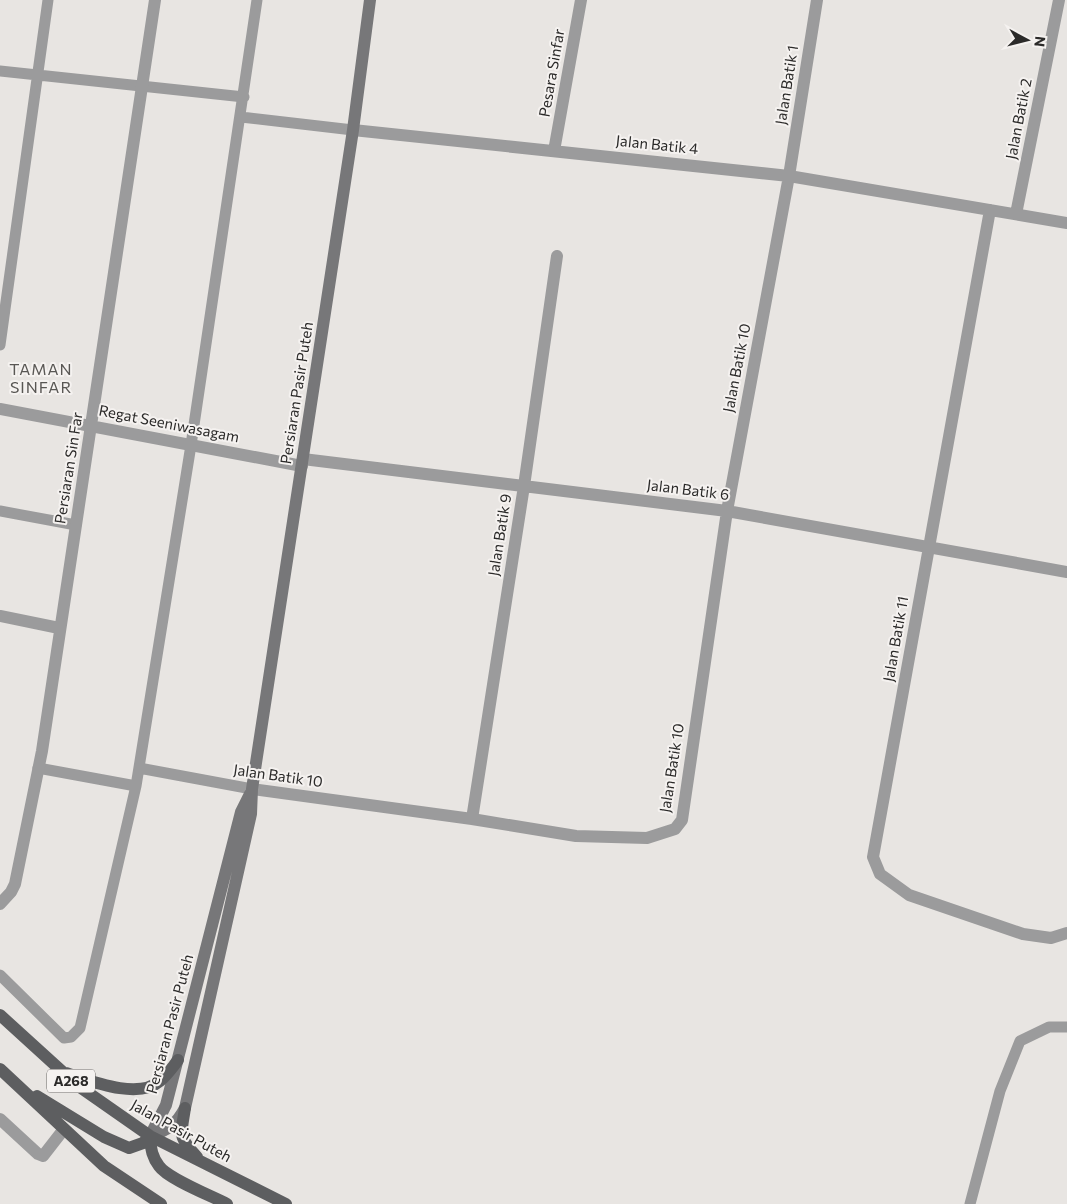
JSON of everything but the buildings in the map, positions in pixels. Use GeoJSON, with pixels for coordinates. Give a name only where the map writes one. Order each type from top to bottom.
{"type":"FeatureCollection","features":[{"type":"Feature","properties":{"kind":"main road","name":"Jalan Pasir Puteh"},"geometry":{"type":"LineString","coordinates":[[0,1016],[59,1071],[107,1108],[150,1136],[286,1204]]}},
{"type":"Feature","properties":{"kind":"main road"},"geometry":{"type":"LineString","coordinates":[[59,1071],[105,1085],[128,1089],[145,1088],[160,1082],[178,1060]]}},
{"type":"Feature","properties":{"kind":"main road","name":"A268"},"geometry":{"type":"LineString","coordinates":[[0,1069],[104,1166],[162,1204]]}},
{"type":"Feature","properties":{"kind":"main road"},"geometry":{"type":"LineString","coordinates":[[14,1082],[115,1142],[129,1148],[137,1146],[150,1136]]}},
{"type":"Feature","properties":{"kind":"main road"},"geometry":{"type":"LineString","coordinates":[[186,1108],[182,1132],[183,1142],[202,1162]]}},
{"type":"Feature","properties":{"kind":"main road"},"geometry":{"type":"LineString","coordinates":[[150,1136],[152,1153],[159,1167],[192,1187],[227,1204]]}},
{"type":"Feature","properties":{"kind":"street","name":"Persiaran Sin Far"},"geometry":{"type":"LineString","coordinates":[[0,904],[11,892],[15,884],[38,768],[156,0]]}},
{"type":"Feature","properties":{"kind":"street","name":"Persiaran Pasir Puteh"},"geometry":{"type":"LineString","coordinates":[[150,1136],[165,1132],[179,1120],[186,1108],[251,814],[252,789],[353,130],[370,0]]}},
{"type":"Feature","properties":{"kind":"street","name":"Pesara Sinfar"},"geometry":{"type":"LineString","coordinates":[[554,151],[581,0]]}},
{"type":"Feature","properties":{"kind":"street","name":"Jalan Batik 1"},"geometry":{"type":"LineString","coordinates":[[789,176],[818,0]]}},
{"type":"Feature","properties":{"kind":"street","name":"Jalan Batik 2"},"geometry":{"type":"LineString","coordinates":[[1016,214],[1059,0]]}},
{"type":"Feature","properties":{"kind":"street","name":"Jalan Batik 4"},"geometry":{"type":"LineString","coordinates":[[353,130],[789,176],[1067,223]]}},
{"type":"Feature","properties":{"kind":"street","name":"Jalan Batik 10"},"geometry":{"type":"LineString","coordinates":[[252,789],[472,818],[576,836],[647,838],[675,828],[682,820],[727,511],[789,176]]}},
{"type":"Feature","properties":{"kind":"street","name":"Jalan Batik 11"},"geometry":{"type":"LineString","coordinates":[[990,210],[873,857],[880,874],[909,895],[1023,934],[1051,938],[1067,934]]}},
{"type":"Feature","properties":{"kind":"street","name":"Jalan Batik 9"},"geometry":{"type":"LineString","coordinates":[[472,818],[524,486],[557,256]]}},
{"type":"Feature","properties":{"kind":"street","name":"Regat Seeniwasagam"},"geometry":{"type":"LineString","coordinates":[[0,410],[302,462]]}},
{"type":"Feature","properties":{"kind":"street","name":"Jalan Batik 6"},"geometry":{"type":"LineString","coordinates":[[302,462],[524,486],[727,511],[1067,572]]}},
{"type":"Feature","properties":{"kind":"street"},"geometry":{"type":"LineString","coordinates":[[0,616],[60,628]]}},
{"type":"Feature","properties":{"kind":"street","name":"Persiaran Pasir Puteh"},"geometry":{"type":"LineString","coordinates":[[150,1136],[166,1104],[241,812],[252,789]]}},
{"type":"Feature","properties":{"kind":"street"},"geometry":{"type":"LineString","coordinates":[[0,1119],[38,1154],[43,1156],[64,1129]]}},
{"type":"Feature","properties":{"kind":"lane"},"geometry":{"type":"LineString","coordinates":[[0,345],[48,0]]}},
{"type":"Feature","properties":{"kind":"lane"},"geometry":{"type":"LineString","coordinates":[[0,975],[64,1038],[71,1037],[80,1028],[136,786],[192,444],[257,0]]}},
{"type":"Feature","properties":{"kind":"lane"},"geometry":{"type":"LineString","coordinates":[[0,71],[144,84],[244,97]]}},
{"type":"Feature","properties":{"kind":"lane","name":"Jalan Batik 4"},"geometry":{"type":"LineString","coordinates":[[241,117],[353,130]]}},
{"type":"Feature","properties":{"kind":"lane"},"geometry":{"type":"LineString","coordinates":[[0,511],[76,525]]}},
{"type":"Feature","properties":{"kind":"lane"},"geometry":{"type":"LineString","coordinates":[[38,768],[136,786]]}},
{"type":"Feature","properties":{"kind":"lane","name":"Jalan Batik 10"},"geometry":{"type":"LineString","coordinates":[[139,768],[252,789]]}},
{"type":"Feature","properties":{"kind":"lane"},"geometry":{"type":"LineString","coordinates":[[970,1204],[1000,1092],[1020,1041],[1049,1027],[1067,1027]]}},
{"type":"Feature","properties":{"kind":"district","name":"TAMAN SINFAR"},"geometry":{"type":"Point","coordinates":[41,378]}}]}
